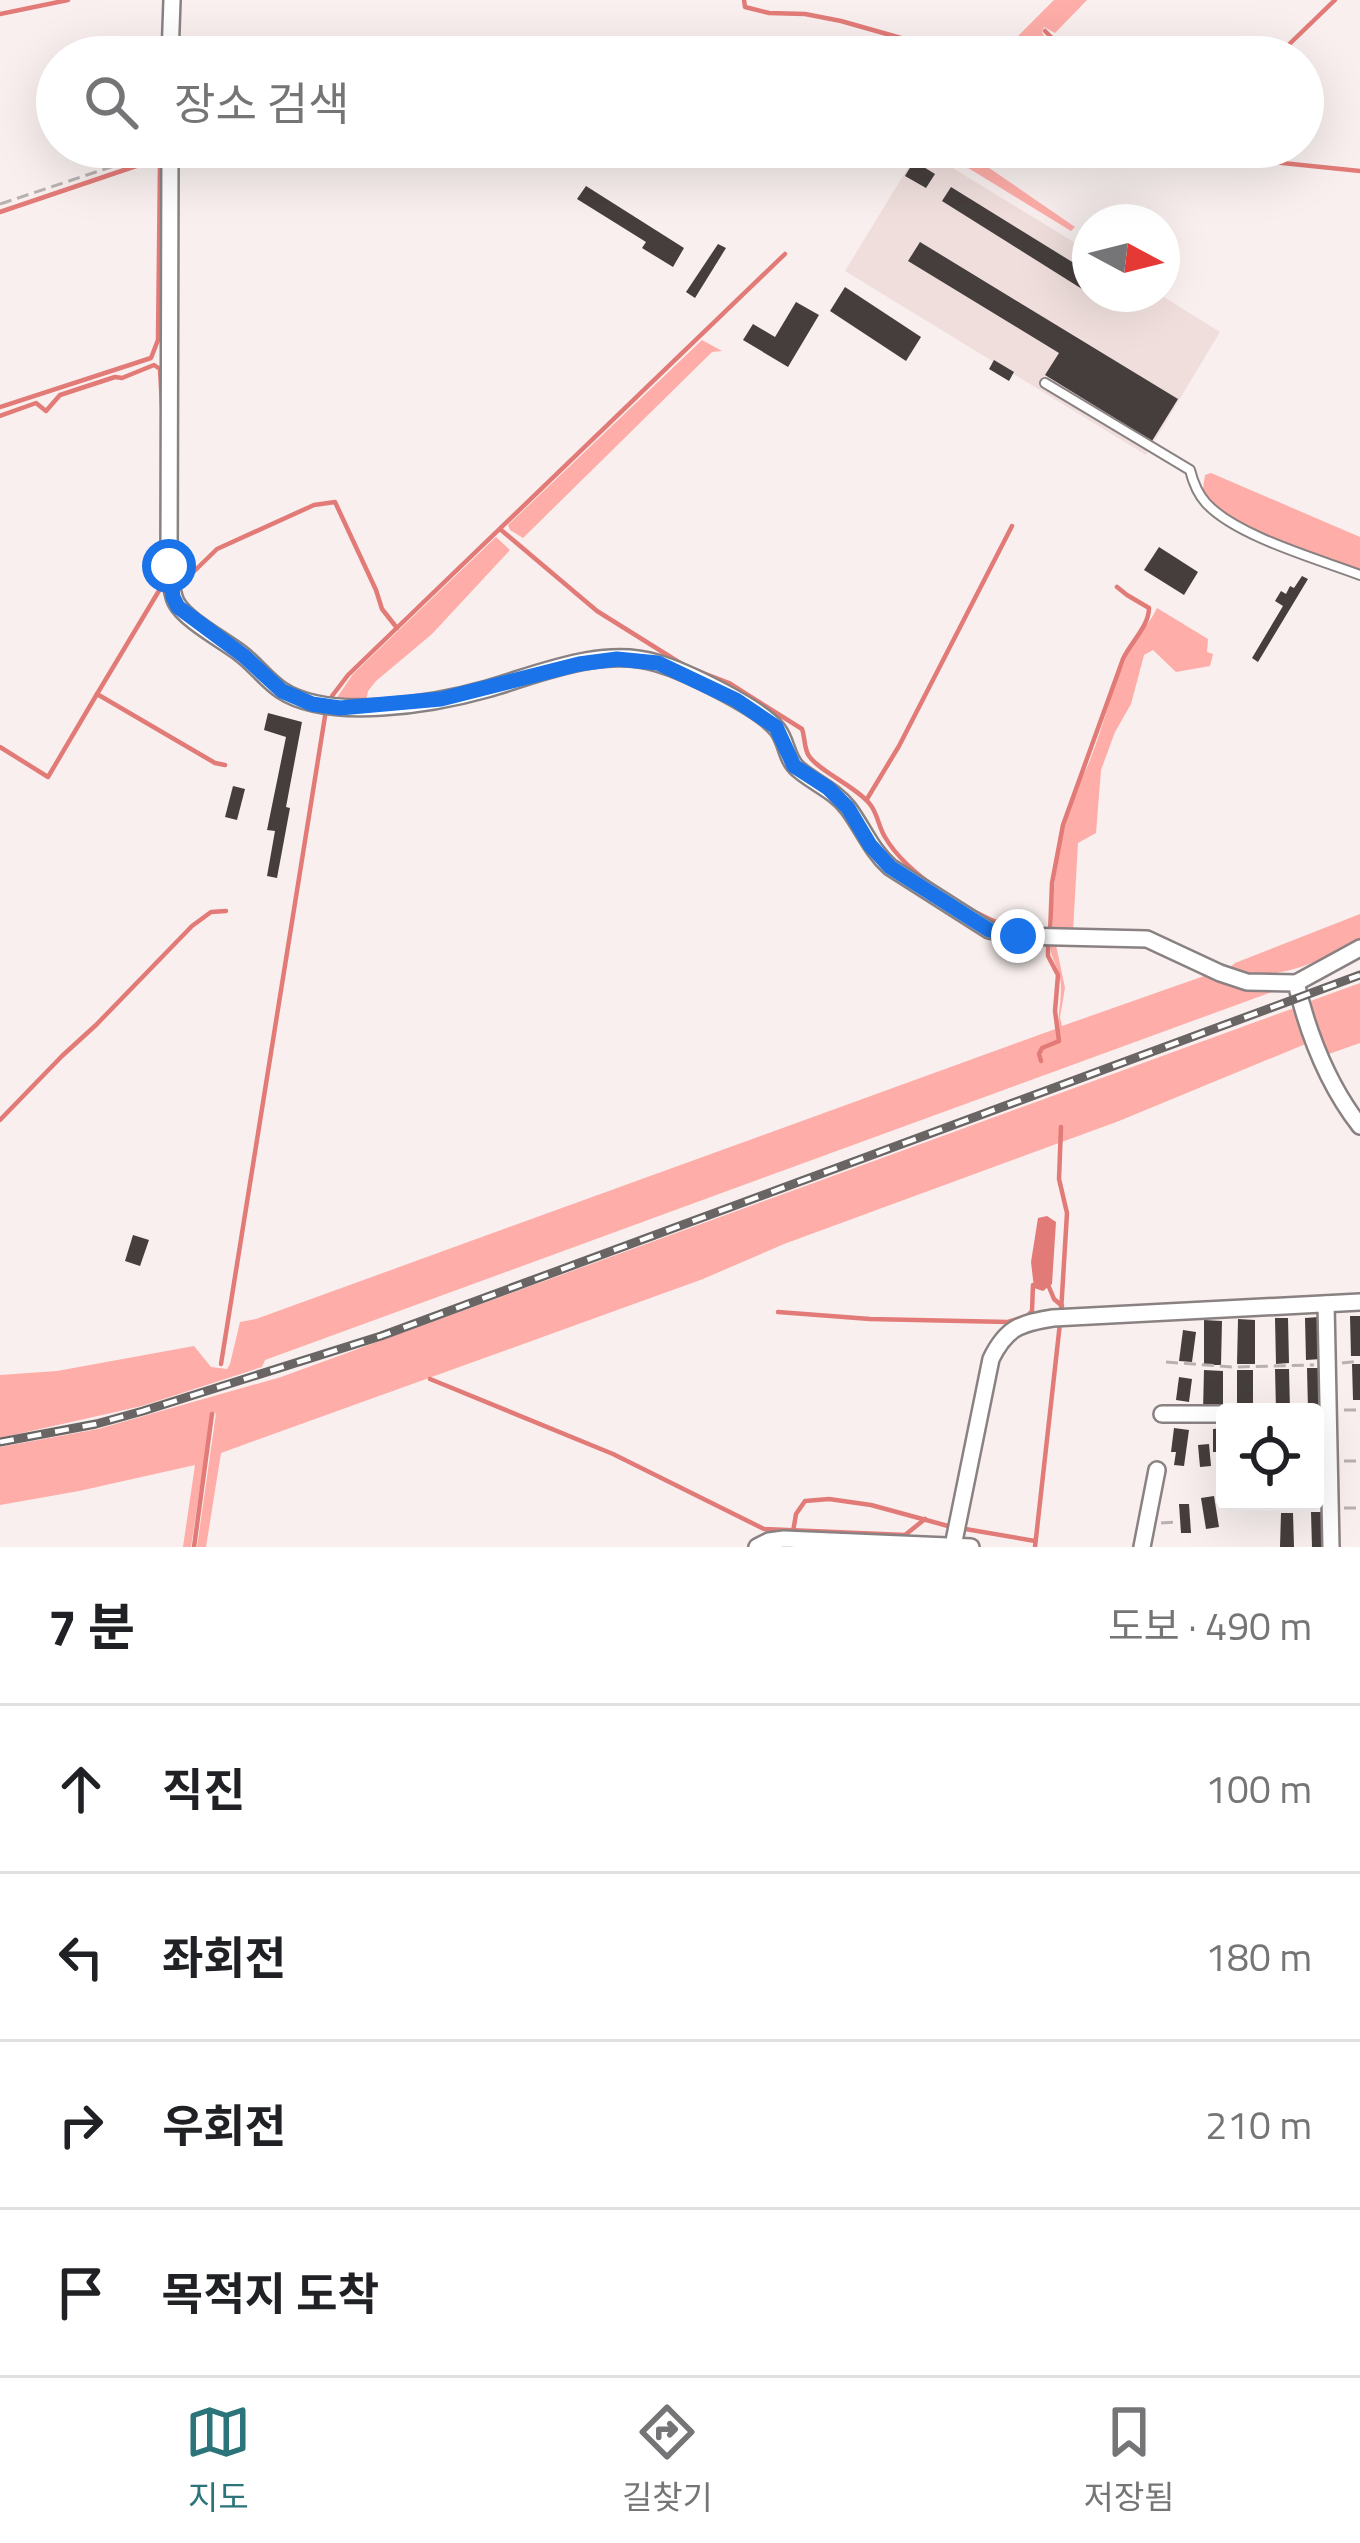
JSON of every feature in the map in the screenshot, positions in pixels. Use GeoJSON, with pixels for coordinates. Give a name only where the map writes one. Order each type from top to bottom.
{"type":"FeatureCollection","features":[{"type":"Feature","properties":{"kind":"street"},"geometry":{"type":"LineString","coordinates":[[171,36],[172,0]]}},
{"type":"Feature","properties":{"kind":"street"},"geometry":{"type":"LineString","coordinates":[[170,168],[169,566],[173,597],[185,613],[282,691],[320,706],[371,707],[441,699],[579,664],[617,659],[658,663],[736,700],[776,727],[794,766],[848,808],[879,857],[989,930],[1018,936],[1147,940],[1247,982],[1296,983],[1360,948]]}},
{"type":"Feature","properties":{"kind":"street"},"geometry":{"type":"LineString","coordinates":[[1296,983],[1331,1082],[1360,1126]]}},
{"type":"Feature","properties":{"kind":"street"},"geometry":{"type":"LineString","coordinates":[[953,1546],[991,1359],[1010,1331],[1030,1321],[1059,1318],[1360,1302]]}},
{"type":"Feature","properties":{"kind":"street"},"geometry":{"type":"LineString","coordinates":[[1323,1403],[1328,1364],[1326,1304]]}},
{"type":"Feature","properties":{"kind":"street"},"geometry":{"type":"LineString","coordinates":[[1162,1414],[1216,1414]]}},
{"type":"Feature","properties":{"kind":"street"},"geometry":{"type":"LineString","coordinates":[[1324,1443],[1331,1547]]}},
{"type":"Feature","properties":{"kind":"street"},"geometry":{"type":"LineString","coordinates":[[1142,1547],[1156,1470]]}},
{"type":"Feature","properties":{"kind":"street"},"geometry":{"type":"LineString","coordinates":[[757,1547],[784,1539],[970,1547]]}},
{"type":"Feature","properties":{"kind":"lane"},"geometry":{"type":"LineString","coordinates":[[1045,383],[1190,470],[1207,504],[1243,530],[1360,575]]}},
{"type":"Feature","properties":{"kind":"path"},"geometry":{"type":"LineString","coordinates":[[0,204],[107,168]]}},
{"type":"Feature","properties":{"kind":"path"},"geometry":{"type":"LineString","coordinates":[[1166,1362],[1233,1367],[1360,1361]]}},
{"type":"Feature","properties":{"kind":"path"},"geometry":{"type":"LineString","coordinates":[[1324,1413],[1360,1410]]}},
{"type":"Feature","properties":{"kind":"shaded area"},"geometry":{"type":"Polygon","coordinates":[[[1054,0],[1087,0],[1055,33],[1044,27],[1044,36],[1018,36],[1054,0]]]}},
{"type":"Feature","properties":{"kind":"shaded area"},"geometry":{"type":"Polygon","coordinates":[[[908,168],[953,168],[1072,241],[1072,312],[1180,312],[1180,307],[1220,332],[1146,455],[845,271],[908,168]]]}},
{"type":"Feature","properties":{"kind":"shaded area"},"geometry":{"type":"Polygon","coordinates":[[[968,168],[989,168],[1072,225],[1072,230],[968,168]]]}},
{"type":"Feature","properties":{"kind":"shaded area"},"geometry":{"type":"Polygon","coordinates":[[[702,340],[722,351],[712,352],[523,538],[510,530],[508,525],[702,340]]]}},
{"type":"Feature","properties":{"kind":"shaded area"},"geometry":{"type":"Polygon","coordinates":[[[1211,473],[1360,537],[1360,571],[1275,540],[1231,518],[1205,494],[1205,475],[1211,473]]]}},
{"type":"Feature","properties":{"kind":"shaded area"},"geometry":{"type":"Polygon","coordinates":[[[496,537],[510,550],[432,634],[376,681],[366,702],[334,702],[353,674],[496,537]]]}},
{"type":"Feature","properties":{"kind":"shaded area"},"geometry":{"type":"Polygon","coordinates":[[[1157,608],[1208,639],[1207,652],[1213,654],[1210,666],[1176,672],[1153,650],[1144,655],[1131,704],[1101,770],[1096,833],[1078,843],[1073,931],[1053,930],[1055,879],[1070,809],[1125,660],[1157,608]]]}},
{"type":"Feature","properties":{"kind":"shaded area"},"geometry":{"type":"Polygon","coordinates":[[[1360,914],[1360,942],[1311,963],[1264,974],[1228,969],[1235,963],[1360,914]]]}},
{"type":"Feature","properties":{"kind":"shaded area"},"geometry":{"type":"Polygon","coordinates":[[[1050,940],[1055,940],[1065,988],[1062,1026],[1204,976],[1280,989],[265,1360],[262,1367],[142,1406],[0,1438],[0,1375],[57,1371],[194,1346],[211,1367],[227,1369],[240,1322],[1058,1028],[1061,984],[1050,940]]]}},
{"type":"Feature","properties":{"kind":"shaded area"},"geometry":{"type":"Polygon","coordinates":[[[1360,983],[1360,1043],[1326,1055],[1305,1003],[1360,983]]]}},
{"type":"Feature","properties":{"kind":"shaded area"},"geometry":{"type":"Polygon","coordinates":[[[1297,1007],[1308,1043],[1119,1121],[784,1244],[703,1279],[221,1453],[206,1547],[197,1547],[216,1413],[211,1414],[191,1547],[183,1547],[195,1465],[0,1505],[0,1447],[98,1429],[281,1377],[1297,1007]]]}},
{"type":"Feature","properties":{"kind":"shaded area"},"geometry":{"type":"Polygon","coordinates":[[[1047,1216],[1056,1222],[1052,1284],[1043,1291],[1034,1288],[1031,1262],[1038,1218],[1047,1216]]]}},
{"type":"Feature","properties":{"kind":"building"},"geometry":{"type":"Polygon","coordinates":[[[910,168],[935,174],[926,188],[905,176],[910,168]]]}},
{"type":"Feature","properties":{"kind":"building"},"geometry":{"type":"Polygon","coordinates":[[[586,186],[684,248],[673,267],[642,248],[646,242],[577,199],[586,186]]]}},
{"type":"Feature","properties":{"kind":"building"},"geometry":{"type":"Polygon","coordinates":[[[951,187],[1072,262],[1072,283],[942,201],[951,187]]]}},
{"type":"Feature","properties":{"kind":"building"},"geometry":{"type":"Polygon","coordinates":[[[920,242],[1178,399],[1152,441],[1045,375],[1059,353],[908,261],[920,242]]]}},
{"type":"Feature","properties":{"kind":"building"},"geometry":{"type":"Polygon","coordinates":[[[718,244],[726,248],[695,298],[686,292],[718,244]]]}},
{"type":"Feature","properties":{"kind":"building"},"geometry":{"type":"Polygon","coordinates":[[[845,287],[921,337],[906,361],[830,311],[845,287]]]}},
{"type":"Feature","properties":{"kind":"building"},"geometry":{"type":"Polygon","coordinates":[[[796,302],[819,315],[788,367],[743,340],[753,324],[775,337],[796,302]]]}},
{"type":"Feature","properties":{"kind":"building"},"geometry":{"type":"Polygon","coordinates":[[[994,360],[1014,372],[1009,381],[989,369],[994,360]]]}},
{"type":"Feature","properties":{"kind":"building"},"geometry":{"type":"Polygon","coordinates":[[[1159,547],[1198,572],[1184,595],[1144,570],[1159,547]]]}},
{"type":"Feature","properties":{"kind":"building"},"geometry":{"type":"Polygon","coordinates":[[[1302,576],[1308,579],[1258,662],[1252,658],[1283,606],[1275,601],[1302,576]]]}},
{"type":"Feature","properties":{"kind":"building"},"geometry":{"type":"Polygon","coordinates":[[[268,713],[302,722],[277,878],[267,876],[275,831],[267,830],[286,737],[264,730],[268,713]]]}},
{"type":"Feature","properties":{"kind":"building"},"geometry":{"type":"Polygon","coordinates":[[[233,786],[245,789],[237,820],[225,817],[233,786]]]}},
{"type":"Feature","properties":{"kind":"building"},"geometry":{"type":"Polygon","coordinates":[[[133,1235],[149,1240],[140,1266],[125,1261],[133,1235]]]}},
{"type":"Feature","properties":{"kind":"building"},"geometry":{"type":"Polygon","coordinates":[[[1350,1316],[1360,1316],[1360,1356],[1351,1356],[1350,1316]]]}},
{"type":"Feature","properties":{"kind":"building"},"geometry":{"type":"Polygon","coordinates":[[[1319,1317],[1321,1359],[1306,1360],[1305,1318],[1319,1317]]]}},
{"type":"Feature","properties":{"kind":"building"},"geometry":{"type":"Polygon","coordinates":[[[1275,1318],[1288,1318],[1289,1363],[1276,1364],[1275,1318]]]}},
{"type":"Feature","properties":{"kind":"building"},"geometry":{"type":"Polygon","coordinates":[[[1238,1319],[1255,1320],[1255,1364],[1237,1364],[1238,1319]]]}},
{"type":"Feature","properties":{"kind":"building"},"geometry":{"type":"Polygon","coordinates":[[[1204,1320],[1222,1321],[1221,1365],[1204,1365],[1204,1320]]]}},
{"type":"Feature","properties":{"kind":"building"},"geometry":{"type":"Polygon","coordinates":[[[1183,1330],[1196,1332],[1192,1362],[1179,1361],[1183,1330]]]}},
{"type":"Feature","properties":{"kind":"building"},"geometry":{"type":"Polygon","coordinates":[[[1352,1364],[1360,1364],[1360,1400],[1353,1400],[1352,1364]]]}},
{"type":"Feature","properties":{"kind":"building"},"geometry":{"type":"Polygon","coordinates":[[[1307,1368],[1320,1368],[1322,1403],[1308,1403],[1307,1368]]]}},
{"type":"Feature","properties":{"kind":"building"},"geometry":{"type":"Polygon","coordinates":[[[1275,1369],[1289,1369],[1290,1403],[1276,1403],[1275,1369]]]}},
{"type":"Feature","properties":{"kind":"building"},"geometry":{"type":"Polygon","coordinates":[[[1204,1370],[1223,1371],[1223,1403],[1216,1403],[1216,1412],[1203,1411],[1204,1370]]]}},
{"type":"Feature","properties":{"kind":"building"},"geometry":{"type":"Polygon","coordinates":[[[1237,1370],[1253,1370],[1253,1403],[1237,1403],[1237,1370]]]}},
{"type":"Feature","properties":{"kind":"building"},"geometry":{"type":"Polygon","coordinates":[[[1179,1377],[1192,1379],[1189,1402],[1176,1400],[1179,1377]]]}},
{"type":"Feature","properties":{"kind":"building"},"geometry":{"type":"Polygon","coordinates":[[[1174,1428],[1189,1430],[1184,1466],[1174,1465],[1174,1428]]]}},
{"type":"Feature","properties":{"kind":"building"},"geometry":{"type":"Polygon","coordinates":[[[1209,1444],[1211,1466],[1200,1467],[1198,1445],[1209,1444]]]}},
{"type":"Feature","properties":{"kind":"building"},"geometry":{"type":"Polygon","coordinates":[[[1214,1496],[1219,1527],[1206,1529],[1201,1498],[1214,1496]]]}},
{"type":"Feature","properties":{"kind":"building"},"geometry":{"type":"Polygon","coordinates":[[[1179,1504],[1189,1504],[1191,1533],[1181,1533],[1179,1504]]]}},
{"type":"Feature","properties":{"kind":"building"},"geometry":{"type":"Polygon","coordinates":[[[1311,1512],[1324,1512],[1325,1547],[1312,1547],[1311,1512]]]}},
{"type":"Feature","properties":{"kind":"building"},"geometry":{"type":"Polygon","coordinates":[[[1281,1513],[1293,1513],[1294,1547],[1280,1547],[1281,1513]]]}},
{"type":"Feature","properties":{"kind":"waterway"},"geometry":{"type":"LineString","coordinates":[[0,14],[68,0]]}},
{"type":"Feature","properties":{"kind":"waterway"},"geometry":{"type":"LineString","coordinates":[[744,0],[745,7],[769,13],[805,14],[894,36]]}},
{"type":"Feature","properties":{"kind":"waterway"},"geometry":{"type":"LineString","coordinates":[[1298,36],[1335,0]]}},
{"type":"Feature","properties":{"kind":"waterway"},"geometry":{"type":"LineString","coordinates":[[1045,31],[1050,36]]}},
{"type":"Feature","properties":{"kind":"waterway"},"geometry":{"type":"LineString","coordinates":[[1324,167],[1360,171]]}},
{"type":"Feature","properties":{"kind":"waterway"},"geometry":{"type":"LineString","coordinates":[[0,212],[130,168]]}},
{"type":"Feature","properties":{"kind":"waterway"},"geometry":{"type":"LineString","coordinates":[[0,407],[151,358],[158,340],[160,168]]}},
{"type":"Feature","properties":{"kind":"waterway"},"geometry":{"type":"LineString","coordinates":[[332,696],[348,675],[785,254]]}},
{"type":"Feature","properties":{"kind":"waterway"},"geometry":{"type":"LineString","coordinates":[[0,416],[36,403],[46,411],[60,395],[154,365],[160,369],[162,406]]}},
{"type":"Feature","properties":{"kind":"waterway"},"geometry":{"type":"LineString","coordinates":[[179,586],[217,549],[314,505],[335,502],[382,609],[397,628]]}},
{"type":"Feature","properties":{"kind":"waterway"},"geometry":{"type":"LineString","coordinates":[[867,799],[1012,526]]}},
{"type":"Feature","properties":{"kind":"waterway"},"geometry":{"type":"LineString","coordinates":[[500,529],[597,611],[685,666],[729,683],[802,729],[809,756],[869,803],[885,837],[907,864],[956,901],[1006,926]]}},
{"type":"Feature","properties":{"kind":"waterway"},"geometry":{"type":"LineString","coordinates":[[97,694],[160,589],[163,573]]}},
{"type":"Feature","properties":{"kind":"waterway"},"geometry":{"type":"LineString","coordinates":[[1050,933],[1052,883],[1063,825],[1123,659],[1148,615],[1149,608],[1117,587]]}},
{"type":"Feature","properties":{"kind":"waterway"},"geometry":{"type":"LineString","coordinates":[[0,747],[48,777],[97,694],[225,765]]}},
{"type":"Feature","properties":{"kind":"waterway"},"geometry":{"type":"LineString","coordinates":[[221,1364],[326,710]]}},
{"type":"Feature","properties":{"kind":"waterway"},"geometry":{"type":"LineString","coordinates":[[0,1120],[192,926],[211,912],[226,911]]}},
{"type":"Feature","properties":{"kind":"waterway"},"geometry":{"type":"LineString","coordinates":[[1041,1061],[1042,1048],[1059,1041],[1058,975],[1048,956],[1048,940]]}},
{"type":"Feature","properties":{"kind":"waterway"},"geometry":{"type":"LineString","coordinates":[[1061,1127],[1059,1179],[1067,1213],[1061,1312]]}},
{"type":"Feature","properties":{"kind":"waterway"},"geometry":{"type":"LineString","coordinates":[[778,1312],[1008,1322],[1032,1311],[1033,1285]]}},
{"type":"Feature","properties":{"kind":"waterway"},"geometry":{"type":"LineString","coordinates":[[1049,1287],[1062,1306]]}},
{"type":"Feature","properties":{"kind":"waterway"},"geometry":{"type":"LineString","coordinates":[[1035,1547],[1060,1323]]}},
{"type":"Feature","properties":{"kind":"waterway"},"geometry":{"type":"LineString","coordinates":[[430,1379],[613,1454],[764,1529],[905,1535],[925,1519]]}},
{"type":"Feature","properties":{"kind":"waterway"},"geometry":{"type":"LineString","coordinates":[[194,1547],[212,1414]]}},
{"type":"Feature","properties":{"kind":"waterway"},"geometry":{"type":"LineString","coordinates":[[793,1532],[796,1514],[805,1501],[829,1499],[1035,1541]]}},
{"type":"Feature","properties":{"kind":"railway"},"geometry":{"type":"LineString","coordinates":[[0,1442],[143,1411],[381,1336],[1360,975]]}},
{"type":"Feature","properties":{"kind":"route"},"geometry":{"type":"LineString","coordinates":[[169,566],[178,607],[282,691],[320,706],[371,707],[441,699],[525,676],[617,659],[658,663],[690,676],[776,727],[794,766],[848,808],[890,867],[989,930],[1018,936]]}}]}
